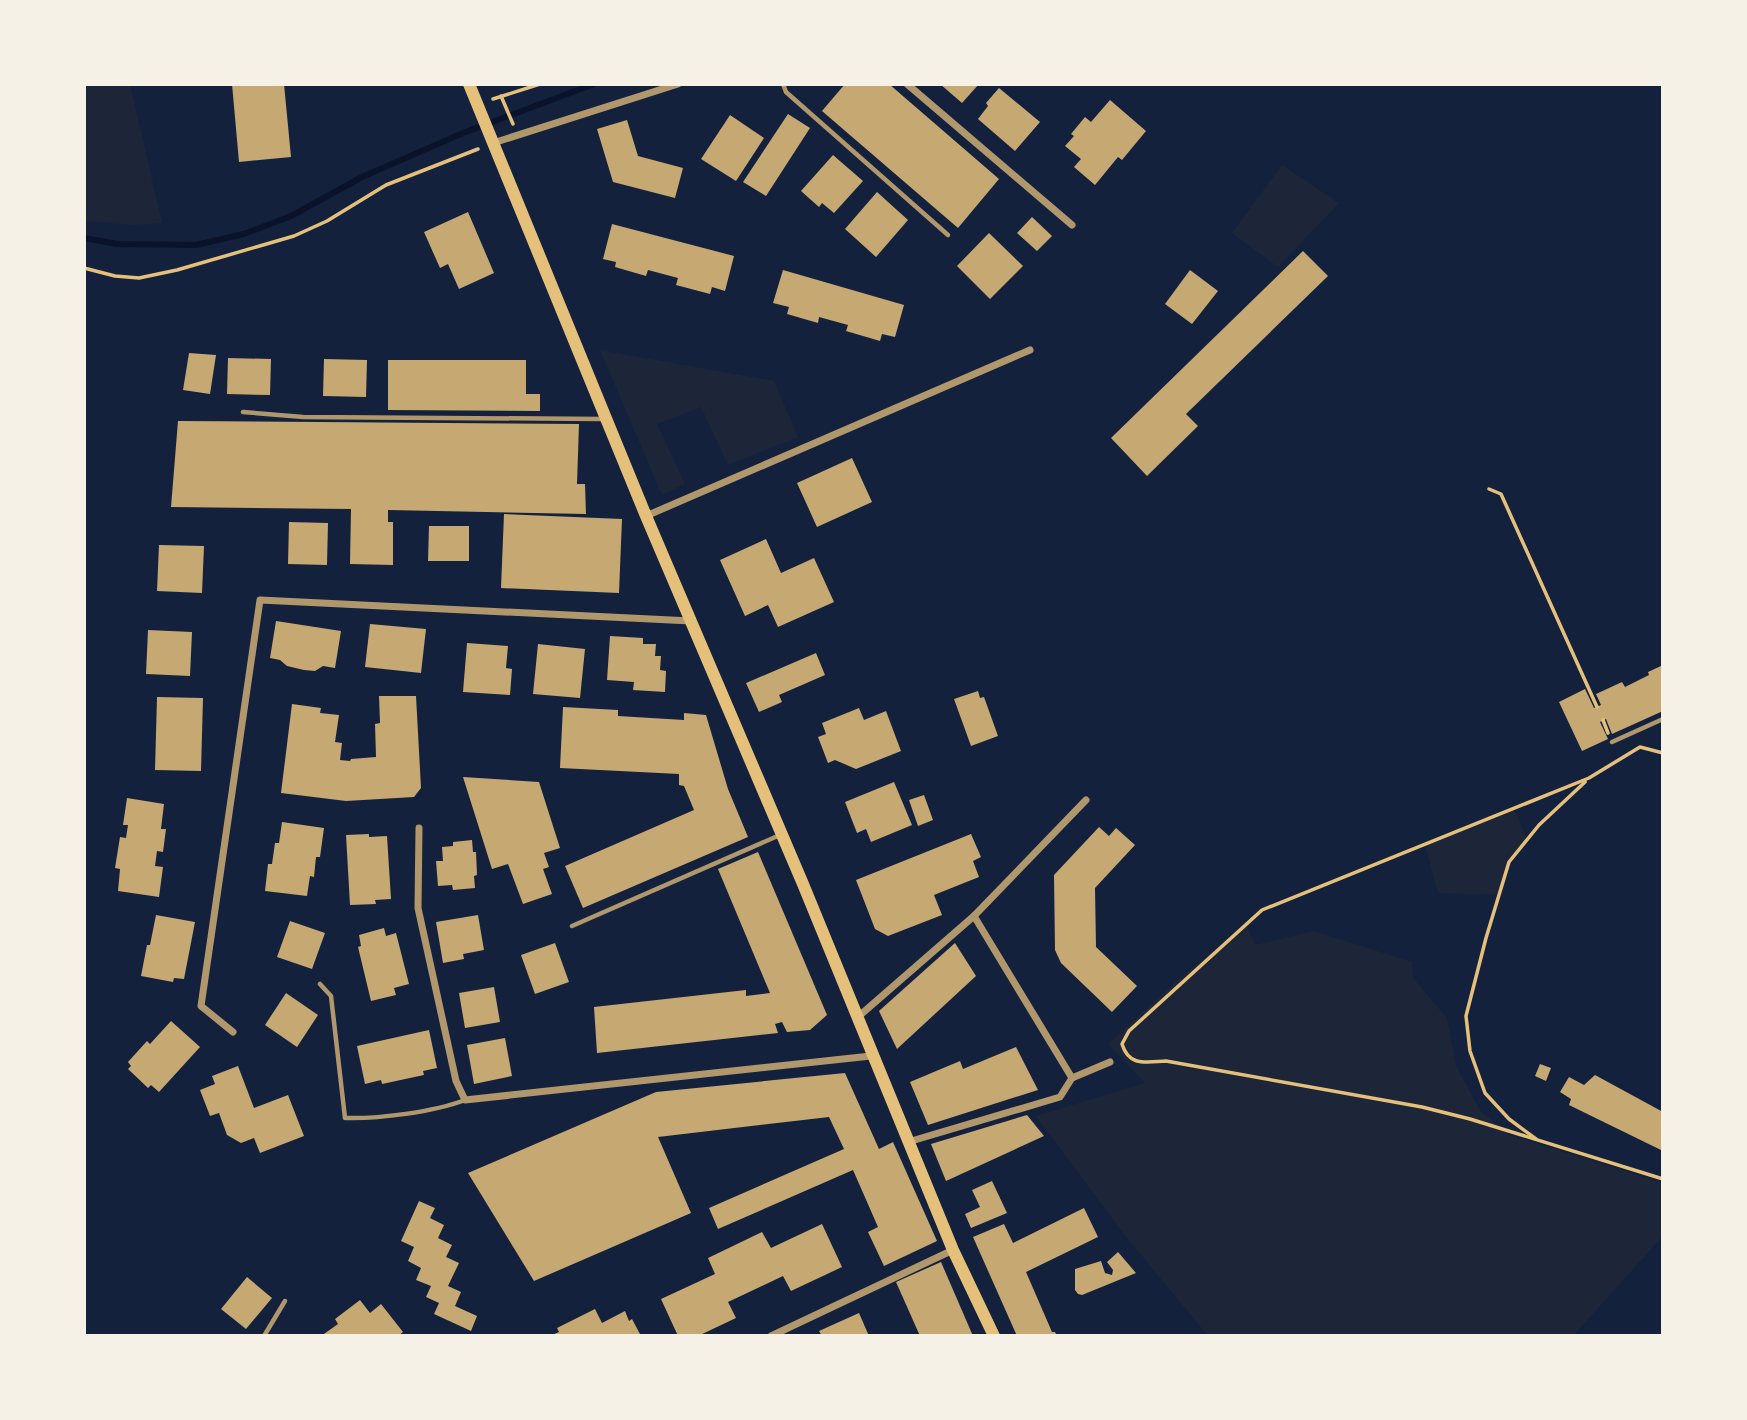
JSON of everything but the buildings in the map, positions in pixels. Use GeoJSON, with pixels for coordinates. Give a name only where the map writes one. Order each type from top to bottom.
{"type":"FeatureCollection","features":[{"type":"Feature","properties":{"kind":"main road"},"geometry":{"type":"LineString","coordinates":[[469,84],[871,1056],[953,1250],[994,1336]]}},
{"type":"Feature","properties":{"kind":"street"},"geometry":{"type":"LineString","coordinates":[[493,143],[678,84]]}},
{"type":"Feature","properties":{"kind":"street"},"geometry":{"type":"LineString","coordinates":[[907,84],[1072,225]]}},
{"type":"Feature","properties":{"kind":"street"},"geometry":{"type":"LineString","coordinates":[[646,516],[1030,350]]}},
{"type":"Feature","properties":{"kind":"street"},"geometry":{"type":"LineString","coordinates":[[233,1032],[201,1006],[260,600],[691,621]]}},
{"type":"Feature","properties":{"kind":"street"},"geometry":{"type":"LineString","coordinates":[[856,1018],[974,916],[1086,800]]}},
{"type":"Feature","properties":{"kind":"street"},"geometry":{"type":"LineString","coordinates":[[419,828],[418,908],[456,1081],[465,1100],[871,1056]]}},
{"type":"Feature","properties":{"kind":"street"},"geometry":{"type":"LineString","coordinates":[[974,916],[1072,1078]]}},
{"type":"Feature","properties":{"kind":"street"},"geometry":{"type":"LineString","coordinates":[[908,1142],[1060,1097],[1072,1078],[1110,1062]]}},
{"type":"Feature","properties":{"kind":"street"},"geometry":{"type":"LineString","coordinates":[[771,1336],[953,1250]]}},
{"type":"Feature","properties":{"kind":"lane"},"geometry":{"type":"LineString","coordinates":[[783,84],[786,92],[948,235]]}},
{"type":"Feature","properties":{"kind":"lane"},"geometry":{"type":"LineString","coordinates":[[243,412],[303,417],[606,419]]}},
{"type":"Feature","properties":{"kind":"lane"},"geometry":{"type":"LineString","coordinates":[[1612,742],[1663,719]]}},
{"type":"Feature","properties":{"kind":"lane"},"geometry":{"type":"LineString","coordinates":[[572,926],[781,834]]}},
{"type":"Feature","properties":{"kind":"lane"},"geometry":{"type":"LineString","coordinates":[[320,984],[331,996],[345,1118],[362,1119],[449,1106],[465,1100]]}},
{"type":"Feature","properties":{"kind":"lane"},"geometry":{"type":"LineString","coordinates":[[264,1336],[285,1301]]}},
{"type":"Feature","properties":{"kind":"path"},"geometry":{"type":"LineString","coordinates":[[478,104],[540,84]]}},
{"type":"Feature","properties":{"kind":"path"},"geometry":{"type":"LineString","coordinates":[[501,96],[514,126]]}},
{"type":"Feature","properties":{"kind":"path"},"geometry":{"type":"LineString","coordinates":[[84,268],[115,276],[139,278],[177,270],[294,236],[327,221],[386,185],[493,143]]}},
{"type":"Feature","properties":{"kind":"path"},"geometry":{"type":"LineString","coordinates":[[1489,489],[1501,494],[1597,707]]}},
{"type":"Feature","properties":{"kind":"path"},"geometry":{"type":"LineString","coordinates":[[1663,753],[1640,747],[1589,778],[1262,910],[1129,1031],[1122,1044],[1125,1054],[1134,1061],[1144,1063],[1167,1060],[1422,1107],[1663,1178]]}},
{"type":"Feature","properties":{"kind":"path"},"geometry":{"type":"LineString","coordinates":[[1538,1140],[1509,1118],[1485,1093],[1470,1051],[1466,1016],[1509,862],[1538,825],[1589,778]]}},
{"type":"Feature","properties":{"kind":"shaded area"},"geometry":{"type":"Polygon","coordinates":[[[84,84],[130,84],[162,223],[134,225],[84,221],[84,84]]]}},
{"type":"Feature","properties":{"kind":"shaded area"},"geometry":{"type":"Polygon","coordinates":[[[1282,165],[1339,203],[1278,267],[1232,233],[1282,165]]]}},
{"type":"Feature","properties":{"kind":"shaded area"},"geometry":{"type":"Polygon","coordinates":[[[600,350],[774,381],[798,437],[728,465],[701,407],[657,424],[685,484],[662,495],[600,350]]]}},
{"type":"Feature","properties":{"kind":"shaded area"},"geometry":{"type":"Polygon","coordinates":[[[1514,809],[1527,839],[1509,862],[1499,895],[1438,893],[1425,845],[1514,809]]]}},
{"type":"Feature","properties":{"kind":"shaded area"},"geometry":{"type":"Polygon","coordinates":[[[1246,925],[1255,945],[1314,931],[1412,962],[1413,978],[1447,1018],[1456,1066],[1481,1112],[1506,1131],[1506,1134],[1663,1183],[1663,1236],[1573,1336],[1208,1336],[1123,1233],[1036,1116],[1145,1083],[1108,1044],[1180,978],[1246,925]]]}},
{"type":"Feature","properties":{"kind":"waterway"},"geometry":{"type":"LineString","coordinates":[[84,238],[117,244],[196,245],[244,234],[291,216],[362,177],[463,133],[594,84]]}}]}
